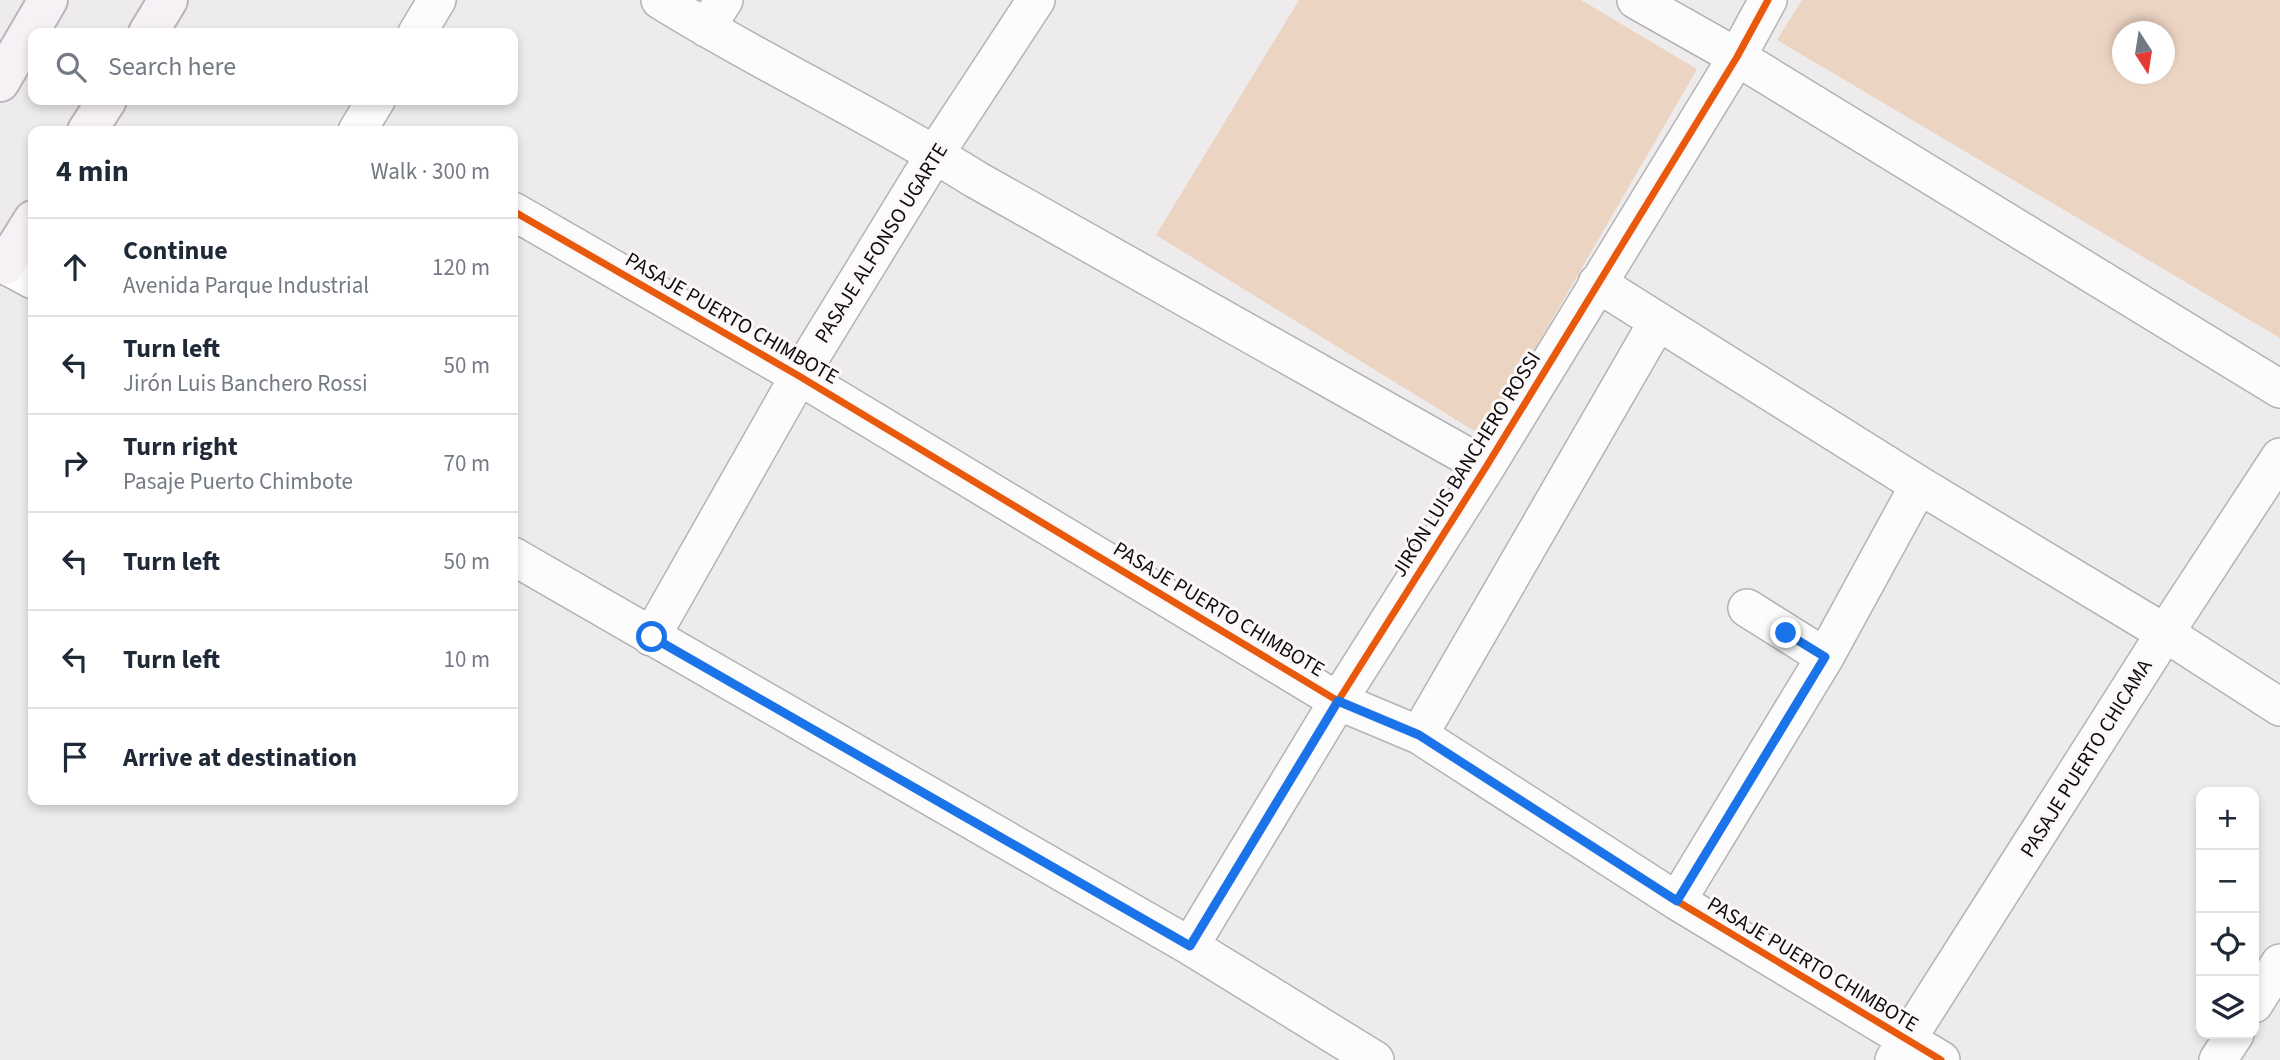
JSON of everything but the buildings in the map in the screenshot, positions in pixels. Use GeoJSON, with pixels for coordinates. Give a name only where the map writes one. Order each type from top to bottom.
{"type":"FeatureCollection","features":[{"type":"Feature","properties":{"kind":"main road"},"geometry":{"type":"LineString","coordinates":[[32,28],[48,0]]}},
{"type":"Feature","properties":{"kind":"main road"},"geometry":{"type":"LineString","coordinates":[[151,28],[168,0]]}},
{"type":"Feature","properties":{"kind":"main road"},"geometry":{"type":"LineString","coordinates":[[0,82],[28,34]]}},
{"type":"Feature","properties":{"kind":"main road"},"geometry":{"type":"LineString","coordinates":[[91,126],[104,105]]}},
{"type":"Feature","properties":{"kind":"main road"},"geometry":{"type":"LineString","coordinates":[[13,269],[28,232]]}},
{"type":"Feature","properties":{"kind":"street"},"geometry":{"type":"LineString","coordinates":[[420,28],[437,0]]}},
{"type":"Feature","properties":{"kind":"street"},"geometry":{"type":"LineString","coordinates":[[660,0],[715,14],[975,179],[1486,467]]}},
{"type":"Feature","properties":{"kind":"street","name":"PASAJE ALFONSO UGARTE"},"geometry":{"type":"LineString","coordinates":[[652,637],[799,376],[935,154],[1036,0]]}},
{"type":"Feature","properties":{"kind":"street"},"geometry":{"type":"LineString","coordinates":[[1636,0],[1737,57],[2280,389]]}},
{"type":"Feature","properties":{"kind":"street","name":"JIRÓN LUIS BANCHERO ROSSI"},"geometry":{"type":"LineString","coordinates":[[1190,946],[1338,701],[1486,467],[1737,57],[1768,0]]}},
{"type":"Feature","properties":{"kind":"street","name":"PASAJE PUERTO CHIMBOTE"},"geometry":{"type":"LineString","coordinates":[[518,214],[799,376],[1338,701],[1419,735],[1677,901],[1900,1050],[1941,1060]]}},
{"type":"Feature","properties":{"kind":"street"},"geometry":{"type":"LineString","coordinates":[[1597,283],[1919,485],[2165,633],[2280,707]]}},
{"type":"Feature","properties":{"kind":"street"},"geometry":{"type":"LineString","coordinates":[[1419,735],[1658,321]]}},
{"type":"Feature","properties":{"kind":"street","name":"PASAJE PUERTO CHICAMA"},"geometry":{"type":"LineString","coordinates":[[1900,1050],[2280,457]]}},
{"type":"Feature","properties":{"kind":"street"},"geometry":{"type":"LineString","coordinates":[[1677,901],[1825,657],[1919,485]]}},
{"type":"Feature","properties":{"kind":"street"},"geometry":{"type":"LineString","coordinates":[[518,559],[1190,946],[1375,1060]]}},
{"type":"Feature","properties":{"kind":"street"},"geometry":{"type":"LineString","coordinates":[[1747,608],[1825,657]]}},
{"type":"Feature","properties":{"kind":"street"},"geometry":{"type":"LineString","coordinates":[[2259,996],[2280,963]]}},
{"type":"Feature","properties":{"kind":"shaded area"},"geometry":{"type":"Polygon","coordinates":[[[1299,0],[1581,0],[1697,69],[1484,437],[1156,235],[1299,0]]]}},
{"type":"Feature","properties":{"kind":"shaded area"},"geometry":{"type":"Polygon","coordinates":[[[1802,0],[2280,0],[2280,338],[1777,40],[1802,0]]]}},
{"type":"Feature","properties":{"kind":"cycle path"},"geometry":{"type":"LineString","coordinates":[[1190,946],[1338,701],[1486,467],[1737,57],[1768,0]]}},
{"type":"Feature","properties":{"kind":"cycle path"},"geometry":{"type":"LineString","coordinates":[[518,214],[799,376],[1338,701],[1419,735],[1677,901],[1941,1060]]}},
{"type":"Feature","properties":{"kind":"route"},"geometry":{"type":"LineString","coordinates":[[652,637],[1190,946],[1338,701],[1419,735],[1677,901],[1825,657],[1786,633]]}}]}
